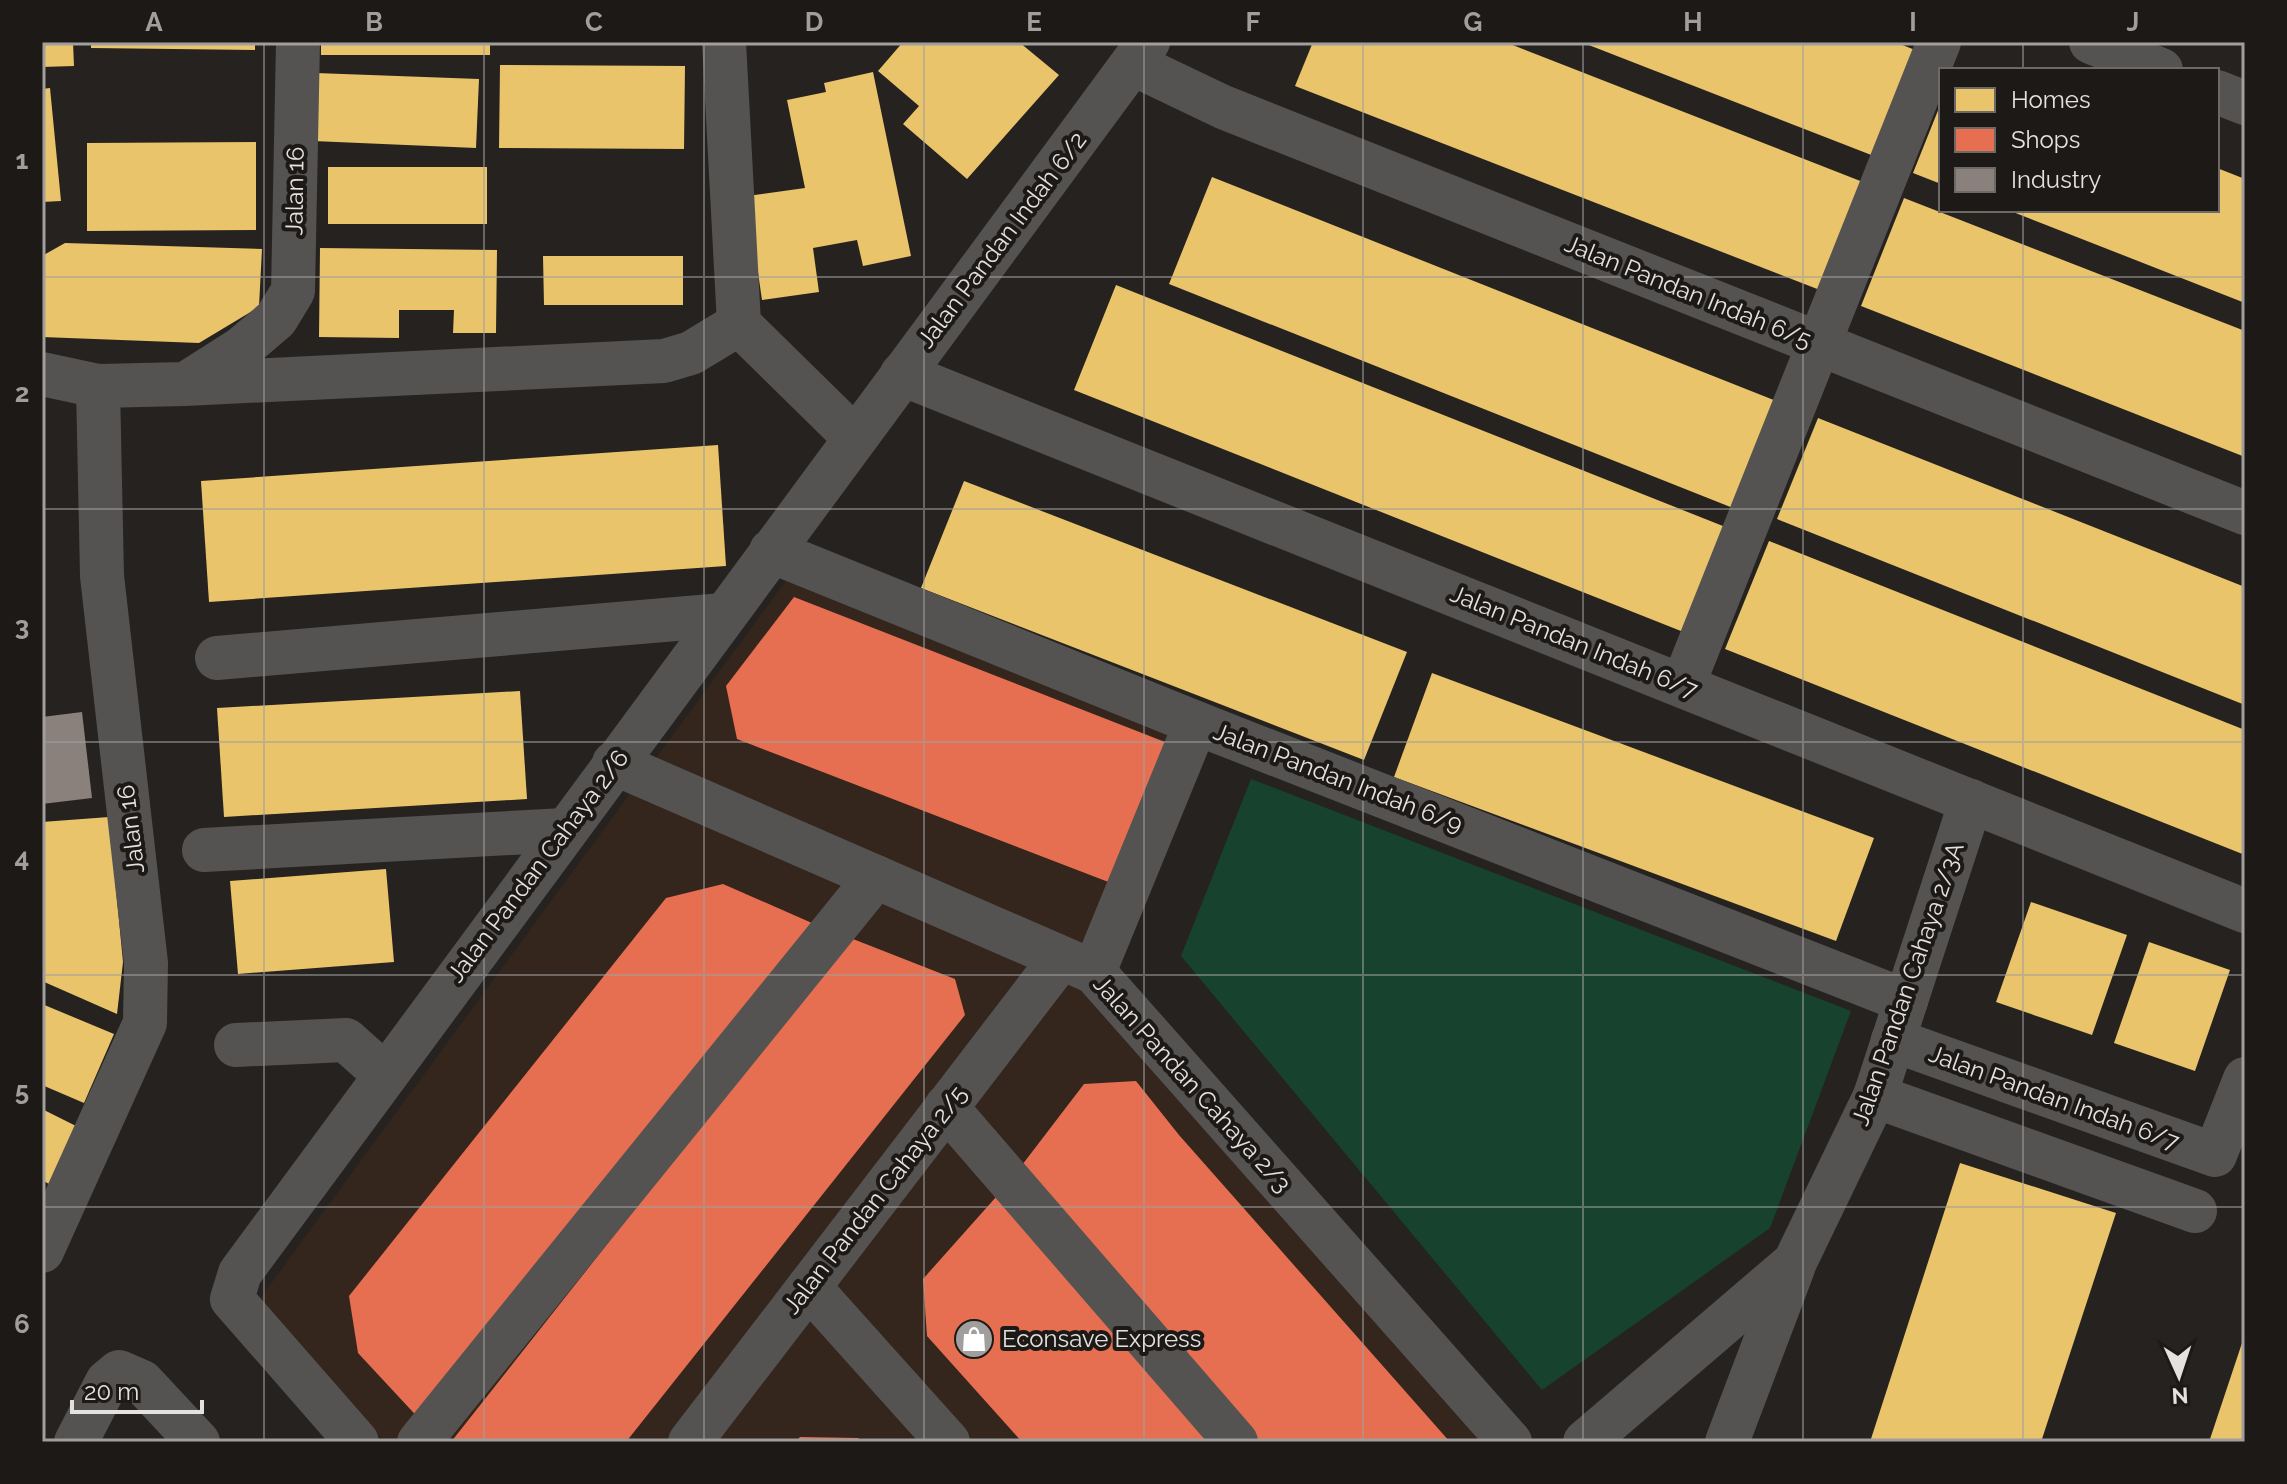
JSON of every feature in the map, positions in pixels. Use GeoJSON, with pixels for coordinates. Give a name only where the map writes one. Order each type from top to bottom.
{"type":"FeatureCollection","features":[{"type":"Feature","properties":{"kind":"street","name":"Jalan 16"},"geometry":{"type":"LineString","coordinates":[[185,384],[242,348],[276,319],[293,291],[298,42]]}},
{"type":"Feature","properties":{"kind":"street"},"geometry":{"type":"LineString","coordinates":[[724,42],[739,324],[855,438]]}},
{"type":"Feature","properties":{"kind":"street"},"geometry":{"type":"LineString","coordinates":[[1683,685],[1939,42]]}},
{"type":"Feature","properties":{"kind":"street"},"geometry":{"type":"LineString","coordinates":[[2091,42],[2156,68]]}},
{"type":"Feature","properties":{"kind":"street","name":"Jalan Pandan Indah 6/5"},"geometry":{"type":"LineString","coordinates":[[1141,53],[1223,107],[2245,513]]}},
{"type":"Feature","properties":{"kind":"street","name":"Jalan Pandan Indah 6/2"},"geometry":{"type":"LineString","coordinates":[[855,438],[1141,53]]}},
{"type":"Feature","properties":{"kind":"street"},"geometry":{"type":"LineString","coordinates":[[2219,93],[2245,103]]}},
{"type":"Feature","properties":{"kind":"street"},"geometry":{"type":"LineString","coordinates":[[42,374],[98,386],[664,361],[691,353],[739,324]]}},
{"type":"Feature","properties":{"kind":"street","name":"Jalan Pandan Indah 6/7"},"geometry":{"type":"LineString","coordinates":[[902,374],[2245,911]]}},
{"type":"Feature","properties":{"kind":"street","name":"Jalan 16"},"geometry":{"type":"LineString","coordinates":[[42,1251],[145,1023],[146,963],[102,576],[98,386]]}},
{"type":"Feature","properties":{"kind":"street","name":"Jalan Pandan Cahaya 2/6"},"geometry":{"type":"LineString","coordinates":[[344,1437],[232,1299],[240,1273],[855,438]]}},
{"type":"Feature","properties":{"kind":"street","name":"Jalan Pandan Indah 6/9"},"geometry":{"type":"LineString","coordinates":[[771,551],[1196,723],[1900,1020]]}},
{"type":"Feature","properties":{"kind":"street"},"geometry":{"type":"LineString","coordinates":[[217,658],[723,615]]}},
{"type":"Feature","properties":{"kind":"street","name":"Jalan Pandan Cahaya 2/5"},"geometry":{"type":"LineString","coordinates":[[690,1442],[946,1107],[1078,965],[1196,723]]}},
{"type":"Feature","properties":{"kind":"street","name":"Jalan Pandan Cahaya 2/3"},"geometry":{"type":"LineString","coordinates":[[614,763],[1078,965],[1505,1440]]}},
{"type":"Feature","properties":{"kind":"street","name":"Jalan Pandan Cahaya 2/3A"},"geometry":{"type":"LineString","coordinates":[[1585,1442],[1795,1262],[1875,1096],[1971,801]]}},
{"type":"Feature","properties":{"kind":"street"},"geometry":{"type":"LineString","coordinates":[[204,850],[565,830]]}},
{"type":"Feature","properties":{"kind":"street"},"geometry":{"type":"LineString","coordinates":[[419,1442],[876,877]]}},
{"type":"Feature","properties":{"kind":"street","name":"Jalan Pandan Indah 6/7"},"geometry":{"type":"LineString","coordinates":[[1900,1020],[2215,1155],[2245,1079]]}},
{"type":"Feature","properties":{"kind":"street"},"geometry":{"type":"LineString","coordinates":[[236,1045],[346,1040],[384,1074]]}},
{"type":"Feature","properties":{"kind":"street"},"geometry":{"type":"LineString","coordinates":[[1875,1096],[2195,1211]]}},
{"type":"Feature","properties":{"kind":"street"},"geometry":{"type":"LineString","coordinates":[[946,1107],[1236,1442]]}},
{"type":"Feature","properties":{"kind":"street"},"geometry":{"type":"LineString","coordinates":[[1727,1442],[1795,1262]]}},
{"type":"Feature","properties":{"kind":"street"},"geometry":{"type":"LineString","coordinates":[[809,1287],[948,1442]]}},
{"type":"Feature","properties":{"kind":"street"},"geometry":{"type":"LineString","coordinates":[[76,1442],[107,1382],[119,1372],[142,1382],[198,1442]]}},
{"type":"Feature","properties":{"kind":"shaded area"},"geometry":{"type":"Polygon","coordinates":[[[790,575],[1180,734],[1081,983],[1483,1442],[385,1442],[258,1301],[790,575]]]}},
{"type":"Feature","properties":{"kind":"green space"},"geometry":{"type":"Polygon","coordinates":[[[1251,779],[1851,1011],[1770,1228],[1542,1390],[1181,956],[1251,779]]]}},
{"type":"Feature","properties":{"kind":"building: Homes"},"geometry":{"type":"Polygon","coordinates":[[[42,42],[73,42],[74,66],[42,67],[42,42]]]}},
{"type":"Feature","properties":{"kind":"building: Homes"},"geometry":{"type":"Polygon","coordinates":[[[91,42],[255,42],[255,50],[91,48],[91,42]]]}},
{"type":"Feature","properties":{"kind":"building: Homes"},"geometry":{"type":"Polygon","coordinates":[[[321,42],[490,42],[490,55],[321,55],[321,42]]]}},
{"type":"Feature","properties":{"kind":"building: Homes"},"geometry":{"type":"Polygon","coordinates":[[[609,42],[680,42],[680,45],[609,45],[609,42]]]}},
{"type":"Feature","properties":{"kind":"building: Homes"},"geometry":{"type":"Polygon","coordinates":[[[903,42],[1019,42],[1059,75],[967,179],[903,124],[919,106],[878,71],[903,42]]]}},
{"type":"Feature","properties":{"kind":"building: Homes"},"geometry":{"type":"Polygon","coordinates":[[[1313,42],[1505,42],[1868,184],[1825,292],[1295,86],[1313,42]]]}},
{"type":"Feature","properties":{"kind":"building: Homes"},"geometry":{"type":"Polygon","coordinates":[[[1581,42],[1895,42],[1920,52],[1879,158],[1581,42]]]}},
{"type":"Feature","properties":{"kind":"building: Homes"},"geometry":{"type":"Polygon","coordinates":[[[500,65],[685,66],[684,149],[499,148],[500,65]]]}},
{"type":"Feature","properties":{"kind":"building: Homes"},"geometry":{"type":"Polygon","coordinates":[[[873,72],[911,256],[863,266],[857,240],[813,248],[819,292],[762,300],[747,196],[805,188],[787,100],[826,92],[824,83],[873,72]]]}},
{"type":"Feature","properties":{"kind":"building: Homes"},"geometry":{"type":"Polygon","coordinates":[[[316,73],[479,79],[476,148],[313,141],[316,73]]]}},
{"type":"Feature","properties":{"kind":"building: Homes"},"geometry":{"type":"Polygon","coordinates":[[[50,88],[61,201],[42,202],[42,89],[50,88]]]}},
{"type":"Feature","properties":{"kind":"building: Homes"},"geometry":{"type":"Polygon","coordinates":[[[1939,108],[1939,183],[1913,173],[1939,108]]]}},
{"type":"Feature","properties":{"kind":"building: Homes"},"geometry":{"type":"Polygon","coordinates":[[[256,142],[256,230],[87,231],[87,143],[256,142]]]}},
{"type":"Feature","properties":{"kind":"building: Homes"},"geometry":{"type":"Polygon","coordinates":[[[328,167],[487,167],[487,224],[328,224],[328,167]]]}},
{"type":"Feature","properties":{"kind":"building: Homes"},"geometry":{"type":"Polygon","coordinates":[[[2219,169],[2245,179],[2245,303],[2013,212],[2219,212],[2219,169]]]}},
{"type":"Feature","properties":{"kind":"building: Homes"},"geometry":{"type":"Polygon","coordinates":[[[1212,177],[1781,403],[1738,510],[1169,284],[1212,177]]]}},
{"type":"Feature","properties":{"kind":"building: Homes"},"geometry":{"type":"Polygon","coordinates":[[[1904,198],[2245,331],[2245,457],[1861,306],[1904,198]]]}},
{"type":"Feature","properties":{"kind":"building: Homes"},"geometry":{"type":"Polygon","coordinates":[[[65,243],[262,249],[259,307],[199,343],[42,337],[42,256],[65,243]]]}},
{"type":"Feature","properties":{"kind":"building: Homes"},"geometry":{"type":"Polygon","coordinates":[[[320,248],[497,250],[496,333],[453,333],[454,310],[399,310],[399,338],[319,337],[320,248]]]}},
{"type":"Feature","properties":{"kind":"building: Homes"},"geometry":{"type":"Polygon","coordinates":[[[543,256],[683,256],[683,305],[544,305],[543,256]]]}},
{"type":"Feature","properties":{"kind":"building: Homes"},"geometry":{"type":"Polygon","coordinates":[[[1116,285],[1733,530],[1691,635],[1074,390],[1116,285]]]}},
{"type":"Feature","properties":{"kind":"building: Homes"},"geometry":{"type":"Polygon","coordinates":[[[1818,418],[2245,587],[2245,705],[1777,519],[1818,418]]]}},
{"type":"Feature","properties":{"kind":"building: Homes"},"geometry":{"type":"Polygon","coordinates":[[[718,445],[726,566],[209,602],[201,481],[718,445]]]}},
{"type":"Feature","properties":{"kind":"building: Homes"},"geometry":{"type":"Polygon","coordinates":[[[964,481],[1407,652],[1364,760],[921,588],[964,481]]]}},
{"type":"Feature","properties":{"kind":"building: Homes"},"geometry":{"type":"Polygon","coordinates":[[[1769,541],[2245,730],[2245,855],[1725,649],[1769,541]]]}},
{"type":"Feature","properties":{"kind":"building: Homes"},"geometry":{"type":"Polygon","coordinates":[[[1432,673],[1874,838],[1836,941],[1394,777],[1432,673]]]}},
{"type":"Feature","properties":{"kind":"building: Homes"},"geometry":{"type":"Polygon","coordinates":[[[520,691],[527,799],[224,817],[217,708],[520,691]]]}},
{"type":"Feature","properties":{"kind":"building: Homes"},"geometry":{"type":"Polygon","coordinates":[[[109,817],[123,962],[117,1014],[42,981],[42,822],[109,817]]]}},
{"type":"Feature","properties":{"kind":"building: Homes"},"geometry":{"type":"Polygon","coordinates":[[[386,869],[394,962],[238,974],[230,881],[386,869]]]}},
{"type":"Feature","properties":{"kind":"building: Homes"},"geometry":{"type":"Polygon","coordinates":[[[2031,902],[2127,935],[2092,1035],[1996,1002],[2031,902]]]}},
{"type":"Feature","properties":{"kind":"building: Homes"},"geometry":{"type":"Polygon","coordinates":[[[2149,942],[2230,970],[2195,1071],[2114,1043],[2149,942]]]}},
{"type":"Feature","properties":{"kind":"building: Homes"},"geometry":{"type":"Polygon","coordinates":[[[42,1004],[114,1034],[84,1103],[42,1085],[42,1004]]]}},
{"type":"Feature","properties":{"kind":"building: Homes"},"geometry":{"type":"Polygon","coordinates":[[[42,1109],[78,1127],[49,1184],[42,1180],[42,1109]]]}},
{"type":"Feature","properties":{"kind":"building: Homes"},"geometry":{"type":"Polygon","coordinates":[[[1960,1163],[2116,1213],[2041,1442],[1870,1442],[1960,1163]]]}},
{"type":"Feature","properties":{"kind":"building: Homes"},"geometry":{"type":"Polygon","coordinates":[[[2244,1337],[2245,1442],[2209,1442],[2244,1337]]]}},
{"type":"Feature","properties":{"kind":"building: Shops"},"geometry":{"type":"Polygon","coordinates":[[[794,597],[1165,742],[1111,883],[737,739],[726,686],[794,597]]]}},
{"type":"Feature","properties":{"kind":"building: Shops"},"geometry":{"type":"Polygon","coordinates":[[[723,884],[821,927],[424,1424],[358,1353],[349,1296],[666,898],[723,884]]]}},
{"type":"Feature","properties":{"kind":"building: Shops"},"geometry":{"type":"Polygon","coordinates":[[[853,939],[955,979],[965,1015],[626,1442],[451,1442],[694,1134],[853,939]]]}},
{"type":"Feature","properties":{"kind":"building: Shops"},"geometry":{"type":"Polygon","coordinates":[[[1136,1081],[1179,1135],[1450,1442],[1258,1442],[1121,1288],[1019,1169],[1084,1084],[1136,1081]]]}},
{"type":"Feature","properties":{"kind":"building: Shops"},"geometry":{"type":"Polygon","coordinates":[[[996,1197],[1215,1442],[1022,1442],[927,1336],[923,1279],[996,1197]]]}},
{"type":"Feature","properties":{"kind":"building: Shops"},"geometry":{"type":"Polygon","coordinates":[[[800,1437],[858,1438],[862,1442],[796,1442],[800,1437]]]}},
{"type":"Feature","properties":{"kind":"building: Industry"},"geometry":{"type":"Polygon","coordinates":[[[82,712],[92,798],[42,804],[42,717],[82,712]]]}},
{"type":"Feature","properties":{"kind":"place","name":"Econsave Express"},"geometry":{"type":"Point","coordinates":[974,1339]}}]}
